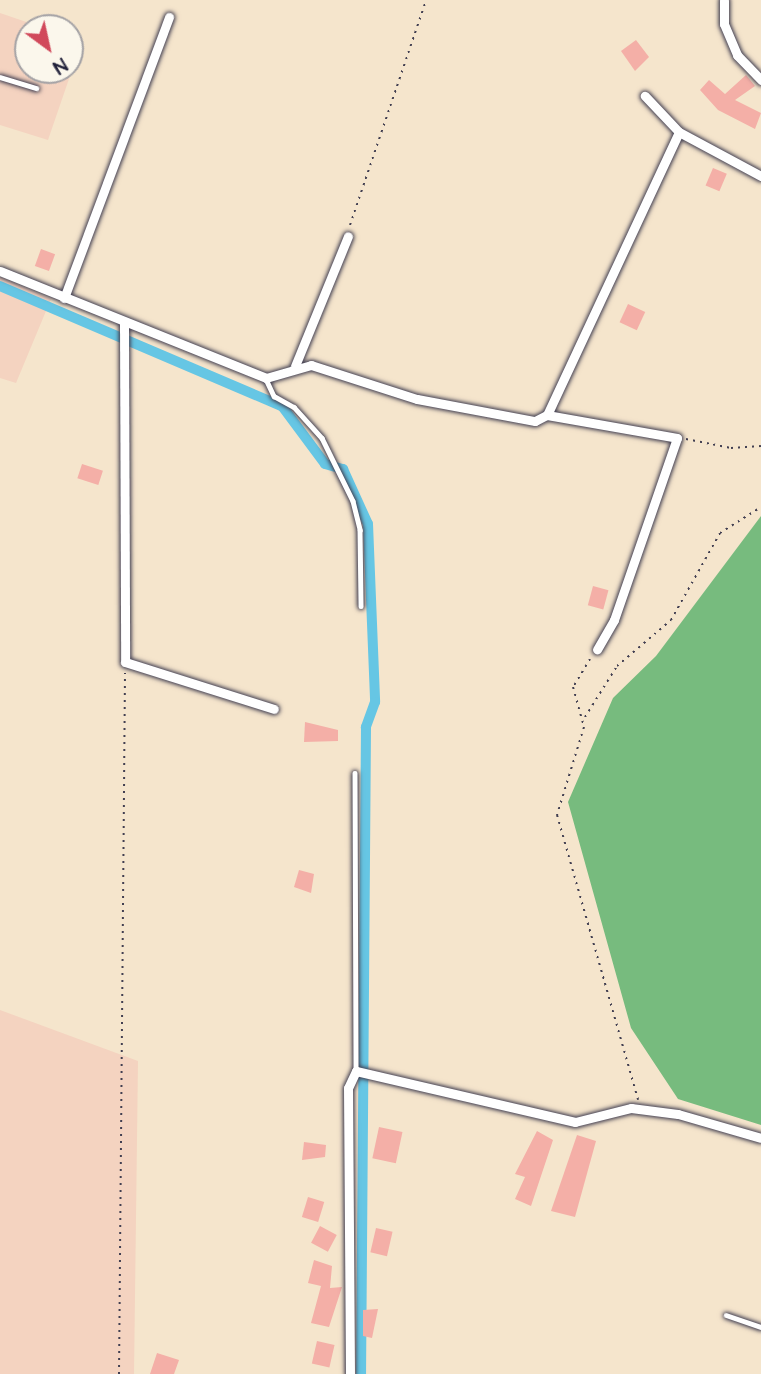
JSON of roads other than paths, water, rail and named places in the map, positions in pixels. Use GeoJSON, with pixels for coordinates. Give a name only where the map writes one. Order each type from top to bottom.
{"type":"FeatureCollection","features":[{"type":"Feature","properties":{"kind":"street"},"geometry":{"type":"LineString","coordinates":[[713,0],[722,0],[724,24],[737,55],[761,80]]}},
{"type":"Feature","properties":{"kind":"street"},"geometry":{"type":"LineString","coordinates":[[64,298],[169,17]]}},
{"type":"Feature","properties":{"kind":"street"},"geometry":{"type":"LineString","coordinates":[[645,96],[679,132],[761,176]]}},
{"type":"Feature","properties":{"kind":"street"},"geometry":{"type":"LineString","coordinates":[[547,415],[679,132]]}},
{"type":"Feature","properties":{"kind":"street"},"geometry":{"type":"LineString","coordinates":[[296,366],[348,236]]}},
{"type":"Feature","properties":{"kind":"street"},"geometry":{"type":"LineString","coordinates":[[0,271],[265,378],[296,366],[526,423],[547,415],[677,438],[614,620],[597,650]]}},
{"type":"Feature","properties":{"kind":"street"},"geometry":{"type":"LineString","coordinates":[[124,323],[125,662],[274,709]]}},
{"type":"Feature","properties":{"kind":"street"},"geometry":{"type":"LineString","coordinates":[[351,1374],[348,1088],[361,1070],[575,1122],[639,1109],[678,1114],[761,1138]]}},
{"type":"Feature","properties":{"kind":"lane"},"geometry":{"type":"LineString","coordinates":[[0,77],[36,88]]}},
{"type":"Feature","properties":{"kind":"lane"},"geometry":{"type":"LineString","coordinates":[[265,378],[274,397],[295,407],[322,438],[353,501],[362,606]]}},
{"type":"Feature","properties":{"kind":"lane"},"geometry":{"type":"LineString","coordinates":[[355,773],[361,1070]]}},
{"type":"Feature","properties":{"kind":"lane"},"geometry":{"type":"LineString","coordinates":[[726,1314],[761,1326]]}},
{"type":"Feature","properties":{"kind":"waterway"},"geometry":{"type":"LineString","coordinates":[[0,286],[282,406],[325,464],[343,469],[368,524],[375,702],[366,727],[361,1374]]}}]}
